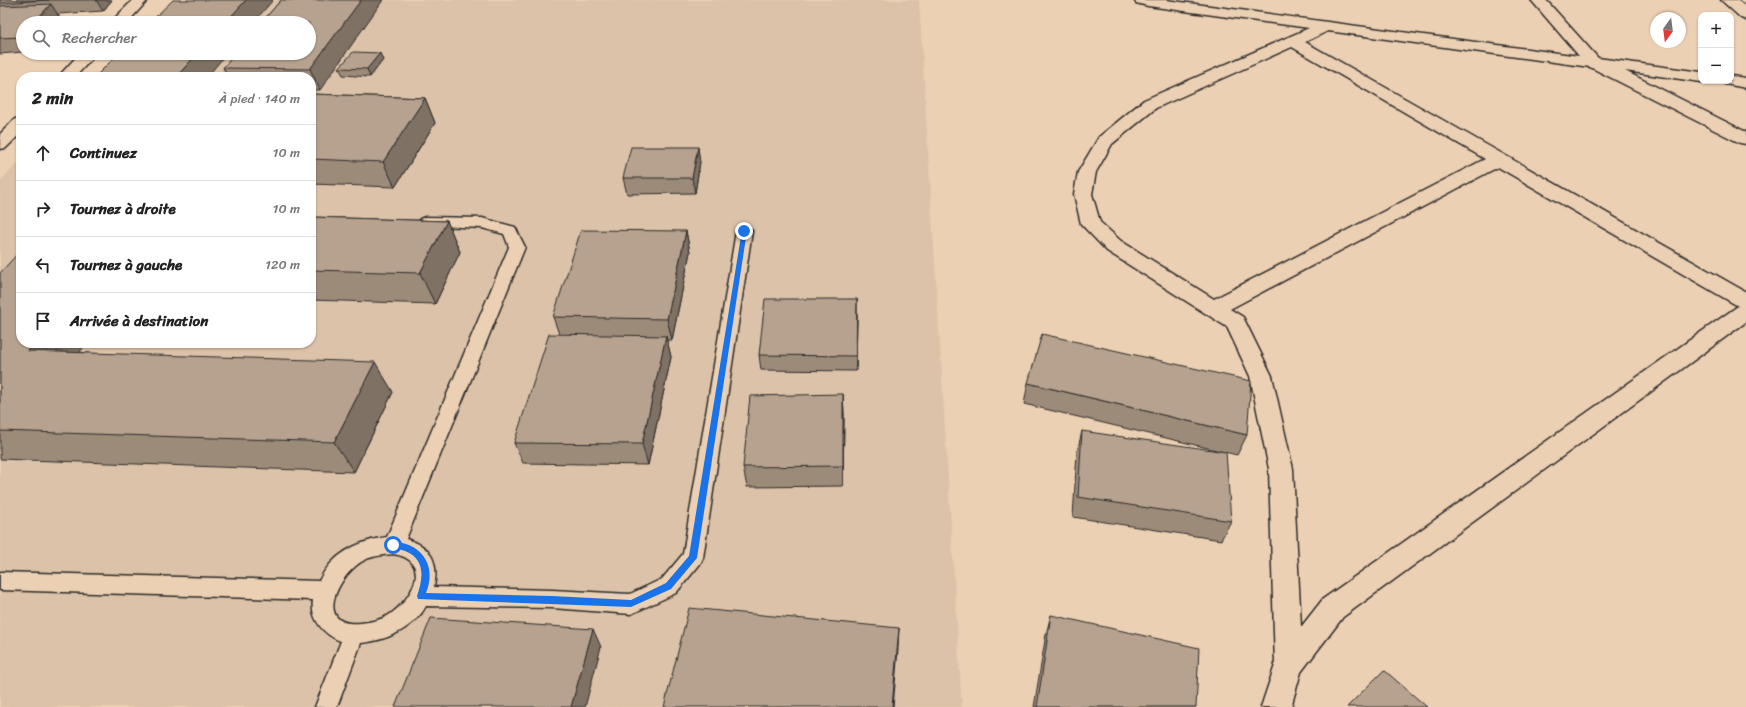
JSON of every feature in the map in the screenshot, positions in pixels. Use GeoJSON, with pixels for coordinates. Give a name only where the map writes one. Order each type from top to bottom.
{"type":"FeatureCollection","features":[{"type":"Feature","properties":{"kind":"street"},"geometry":{"type":"LineString","coordinates":[[125,16],[141,0]]}},
{"type":"Feature","properties":{"kind":"street"},"geometry":{"type":"LineString","coordinates":[[1141,0],[1698,77]]}},
{"type":"Feature","properties":{"kind":"street"},"geometry":{"type":"LineString","coordinates":[[1538,0],[1593,62],[1746,139]]}},
{"type":"Feature","properties":{"kind":"street"},"geometry":{"type":"LineString","coordinates":[[1728,0],[1746,15]]}},
{"type":"Feature","properties":{"kind":"street"},"geometry":{"type":"LineString","coordinates":[[1276,707],[1289,665],[1280,469],[1261,376],[1235,322],[1114,246],[1091,224],[1083,194],[1087,172],[1105,141],[1150,104],[1327,26]]}},
{"type":"Feature","properties":{"kind":"street"},"geometry":{"type":"LineString","coordinates":[[1292,41],[1746,301]]}},
{"type":"Feature","properties":{"kind":"street"},"geometry":{"type":"LineString","coordinates":[[71,72],[82,60]]}},
{"type":"Feature","properties":{"kind":"street"},"geometry":{"type":"LineString","coordinates":[[1734,81],[1746,83]]}},
{"type":"Feature","properties":{"kind":"street"},"geometry":{"type":"LineString","coordinates":[[0,144],[16,128]]}},
{"type":"Feature","properties":{"kind":"street"},"geometry":{"type":"LineString","coordinates":[[1214,308],[1498,160]]}},
{"type":"Feature","properties":{"kind":"street"},"geometry":{"type":"LineString","coordinates":[[1289,665],[1333,608],[1746,311]]}},
{"type":"Feature","properties":{"kind":"lane"},"geometry":{"type":"LineString","coordinates":[[393,545],[485,327],[517,246],[510,231],[482,223],[412,222]]}},
{"type":"Feature","properties":{"kind":"lane"},"geometry":{"type":"LineString","coordinates":[[421,596],[552,599],[631,604],[669,586],[693,558],[744,231]]}},
{"type":"Feature","properties":{"kind":"lane"},"geometry":{"type":"LineString","coordinates":[[393,545],[405,547],[416,552],[423,561],[426,572],[425,584],[421,596],[412,609],[399,620],[385,628],[369,633],[354,634],[341,631],[331,625],[324,615],[322,604],[324,591],[340,567],[365,550],[379,546],[393,545]]}},
{"type":"Feature","properties":{"kind":"lane"},"geometry":{"type":"LineString","coordinates":[[0,581],[324,591]]}},
{"type":"Feature","properties":{"kind":"lane"},"geometry":{"type":"LineString","coordinates":[[326,707],[354,634]]}},
{"type":"Feature","properties":{"kind":"shaded area"},"geometry":{"type":"Polygon","coordinates":[[[176,0],[919,0],[962,707],[0,707],[0,181],[16,165],[16,348],[316,348],[316,72],[106,72],[118,60],[316,60],[316,16],[161,16],[176,0]]]}},
{"type":"Feature","properties":{"kind":"building"},"geometry":{"type":"Polygon","coordinates":[[[0,0],[49,0],[0,3],[0,0]]]}},
{"type":"Feature","properties":{"kind":"building"},"geometry":{"type":"Polygon","coordinates":[[[173,0],[246,0],[231,16],[156,16],[173,0]]]}},
{"type":"Feature","properties":{"kind":"building"},"geometry":{"type":"Polygon","coordinates":[[[281,0],[361,0],[310,69],[223,68],[230,60],[316,60],[316,16],[267,16],[281,0]]]}},
{"type":"Feature","properties":{"kind":"building"},"geometry":{"type":"Polygon","coordinates":[[[51,4],[40,16],[16,16],[16,37],[0,38],[0,6],[51,4]]]}},
{"type":"Feature","properties":{"kind":"building"},"geometry":{"type":"Polygon","coordinates":[[[353,52],[380,53],[367,69],[339,68],[353,52]]]}},
{"type":"Feature","properties":{"kind":"building"},"geometry":{"type":"Polygon","coordinates":[[[112,60],[192,60],[181,72],[100,72],[112,60]]]}},
{"type":"Feature","properties":{"kind":"building"},"geometry":{"type":"Polygon","coordinates":[[[316,94],[425,98],[383,162],[316,159],[316,94]]]}},
{"type":"Feature","properties":{"kind":"building"},"geometry":{"type":"Polygon","coordinates":[[[631,147],[698,147],[692,178],[623,178],[631,147]]]}},
{"type":"Feature","properties":{"kind":"building"},"geometry":{"type":"Polygon","coordinates":[[[316,217],[447,221],[420,273],[316,270],[316,217]]]}},
{"type":"Feature","properties":{"kind":"building"},"geometry":{"type":"Polygon","coordinates":[[[581,230],[686,231],[667,319],[553,317],[581,230]]]}},
{"type":"Feature","properties":{"kind":"building"},"geometry":{"type":"Polygon","coordinates":[[[16,255],[16,348],[30,348],[28,351],[375,362],[334,442],[0,431],[0,273],[16,255]]]}},
{"type":"Feature","properties":{"kind":"building"},"geometry":{"type":"Polygon","coordinates":[[[765,299],[857,299],[856,356],[759,355],[765,299]]]}},
{"type":"Feature","properties":{"kind":"building"},"geometry":{"type":"Polygon","coordinates":[[[549,334],[666,336],[642,444],[514,443],[549,334]]]}},
{"type":"Feature","properties":{"kind":"building"},"geometry":{"type":"Polygon","coordinates":[[[1042,334],[1251,381],[1247,435],[1028,383],[1042,334]]]}},
{"type":"Feature","properties":{"kind":"building"},"geometry":{"type":"Polygon","coordinates":[[[843,394],[843,466],[743,467],[750,396],[843,394]]]}},
{"type":"Feature","properties":{"kind":"building"},"geometry":{"type":"Polygon","coordinates":[[[1082,431],[1226,452],[1231,521],[1078,497],[1082,431]]]}},
{"type":"Feature","properties":{"kind":"building"},"geometry":{"type":"Polygon","coordinates":[[[689,608],[899,628],[892,707],[664,707],[689,608]]]}},
{"type":"Feature","properties":{"kind":"building"},"geometry":{"type":"Polygon","coordinates":[[[1051,615],[1199,648],[1196,707],[1037,707],[1051,615]]]}},
{"type":"Feature","properties":{"kind":"building"},"geometry":{"type":"Polygon","coordinates":[[[431,618],[593,629],[571,707],[395,707],[431,618]]]}},
{"type":"Feature","properties":{"kind":"building"},"geometry":{"type":"Polygon","coordinates":[[[1384,670],[1427,707],[1347,707],[1384,670]]]}},
{"type":"Feature","properties":{"kind":"route"},"geometry":{"type":"LineString","coordinates":[[393,545],[405,547],[416,552],[423,561],[426,572],[425,584],[421,596],[552,599],[631,604],[669,586],[693,558],[744,231]]}}]}
